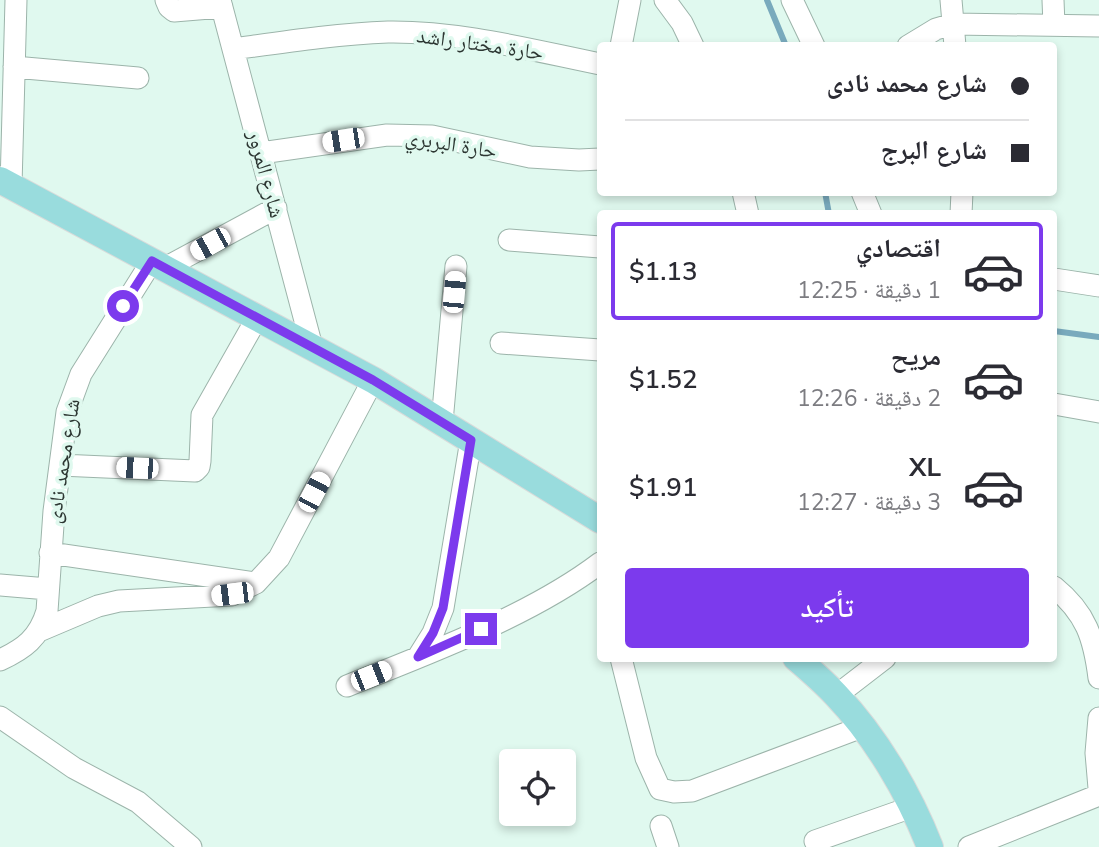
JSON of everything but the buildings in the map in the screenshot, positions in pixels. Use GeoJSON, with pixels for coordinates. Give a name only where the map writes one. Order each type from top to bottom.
{"type":"FeatureCollection","features":[{"type":"Feature","properties":{"kind":"main road"},"geometry":{"type":"LineString","coordinates":[[6,183],[373,380],[597,518]]}},
{"type":"Feature","properties":{"kind":"main road"},"geometry":{"type":"LineString","coordinates":[[800,662],[837,695],[884,758],[912,807],[930,847]]}},
{"type":"Feature","properties":{"kind":"street"},"geometry":{"type":"LineString","coordinates":[[6,183],[16,0]]}},
{"type":"Feature","properties":{"kind":"street"},"geometry":{"type":"LineString","coordinates":[[166,0],[174,11],[221,3]]}},
{"type":"Feature","properties":{"kind":"street"},"geometry":{"type":"LineString","coordinates":[[622,42],[630,0]]}},
{"type":"Feature","properties":{"kind":"street"},"geometry":{"type":"LineString","coordinates":[[665,0],[682,23],[691,42]]}},
{"type":"Feature","properties":{"kind":"street"},"geometry":{"type":"LineString","coordinates":[[792,0],[812,42]]}},
{"type":"Feature","properties":{"kind":"street"},"geometry":{"type":"LineString","coordinates":[[951,0],[954,35]]}},
{"type":"Feature","properties":{"kind":"street"},"geometry":{"type":"LineString","coordinates":[[1053,0],[1054,25]]}},
{"type":"Feature","properties":{"kind":"street","name":"شارع المرور"},"geometry":{"type":"LineString","coordinates":[[221,3],[312,347]]}},
{"type":"Feature","properties":{"kind":"street"},"geometry":{"type":"LineString","coordinates":[[915,42],[936,29],[954,35],[1054,25],[1099,26]]}},
{"type":"Feature","properties":{"kind":"street","name":"حارة مختار راشد"},"geometry":{"type":"LineString","coordinates":[[233,49],[389,32],[452,36],[597,63]]}},
{"type":"Feature","properties":{"kind":"street"},"geometry":{"type":"LineString","coordinates":[[14,67],[138,78]]}},
{"type":"Feature","properties":{"kind":"street","name":"حارة البربري"},"geometry":{"type":"LineString","coordinates":[[261,153],[387,135],[432,136],[530,157],[597,159]]}},
{"type":"Feature","properties":{"kind":"street"},"geometry":{"type":"LineString","coordinates":[[159,265],[276,208]]}},
{"type":"Feature","properties":{"kind":"street"},"geometry":{"type":"LineString","coordinates":[[509,240],[597,247]]}},
{"type":"Feature","properties":{"kind":"street","name":"شارع محمد نادى"},"geometry":{"type":"LineString","coordinates":[[39,631],[47,611],[50,553],[67,412],[77,383],[159,265]]}},
{"type":"Feature","properties":{"kind":"street"},"geometry":{"type":"LineString","coordinates":[[442,422],[456,266]]}},
{"type":"Feature","properties":{"kind":"street"},"geometry":{"type":"LineString","coordinates":[[1057,279],[1099,286]]}},
{"type":"Feature","properties":{"kind":"street"},"geometry":{"type":"LineString","coordinates":[[60,465],[195,471],[200,461],[202,415],[257,318]]}},
{"type":"Feature","properties":{"kind":"street"},"geometry":{"type":"LineString","coordinates":[[501,343],[597,350]]}},
{"type":"Feature","properties":{"kind":"street"},"geometry":{"type":"LineString","coordinates":[[0,660],[20,651],[39,631],[78,614],[119,601],[232,594],[256,583],[279,558],[373,380]]}},
{"type":"Feature","properties":{"kind":"street"},"geometry":{"type":"LineString","coordinates":[[1057,405],[1099,412]]}},
{"type":"Feature","properties":{"kind":"street"},"geometry":{"type":"LineString","coordinates":[[418,657],[433,633],[443,608],[471,440]]}},
{"type":"Feature","properties":{"kind":"street"},"geometry":{"type":"LineString","coordinates":[[50,553],[256,583]]}},
{"type":"Feature","properties":{"kind":"street"},"geometry":{"type":"LineString","coordinates":[[347,686],[501,620],[597,569]]}},
{"type":"Feature","properties":{"kind":"street"},"geometry":{"type":"LineString","coordinates":[[0,585],[48,589]]}},
{"type":"Feature","properties":{"kind":"street"},"geometry":{"type":"LineString","coordinates":[[1057,590],[1073,603],[1095,636],[1099,678]]}},
{"type":"Feature","properties":{"kind":"street"},"geometry":{"type":"LineString","coordinates":[[622,662],[646,758],[660,789],[674,792],[692,791],[862,727]]}},
{"type":"Feature","properties":{"kind":"street"},"geometry":{"type":"LineString","coordinates":[[837,695],[880,662]]}},
{"type":"Feature","properties":{"kind":"street"},"geometry":{"type":"LineString","coordinates":[[0,717],[74,768],[138,802],[191,847]]}},
{"type":"Feature","properties":{"kind":"street"},"geometry":{"type":"LineString","coordinates":[[1099,718],[1096,753],[1099,788]]}},
{"type":"Feature","properties":{"kind":"street"},"geometry":{"type":"LineString","coordinates":[[969,847],[1099,795]]}},
{"type":"Feature","properties":{"kind":"street"},"geometry":{"type":"LineString","coordinates":[[816,841],[912,807]]}},
{"type":"Feature","properties":{"kind":"street"},"geometry":{"type":"LineString","coordinates":[[661,826],[668,847]]}},
{"type":"Feature","properties":{"kind":"waterway"},"geometry":{"type":"LineString","coordinates":[[767,0],[784,42]]}},
{"type":"Feature","properties":{"kind":"waterway"},"geometry":{"type":"LineString","coordinates":[[826,196],[828,210]]}},
{"type":"Feature","properties":{"kind":"waterway"},"geometry":{"type":"LineString","coordinates":[[1057,331],[1099,337]]}},
{"type":"Feature","properties":{"kind":"route"},"geometry":{"type":"LineString","coordinates":[[123,306],[152,261],[373,380],[471,440],[443,608],[433,633],[418,657],[481,629]]}}]}
